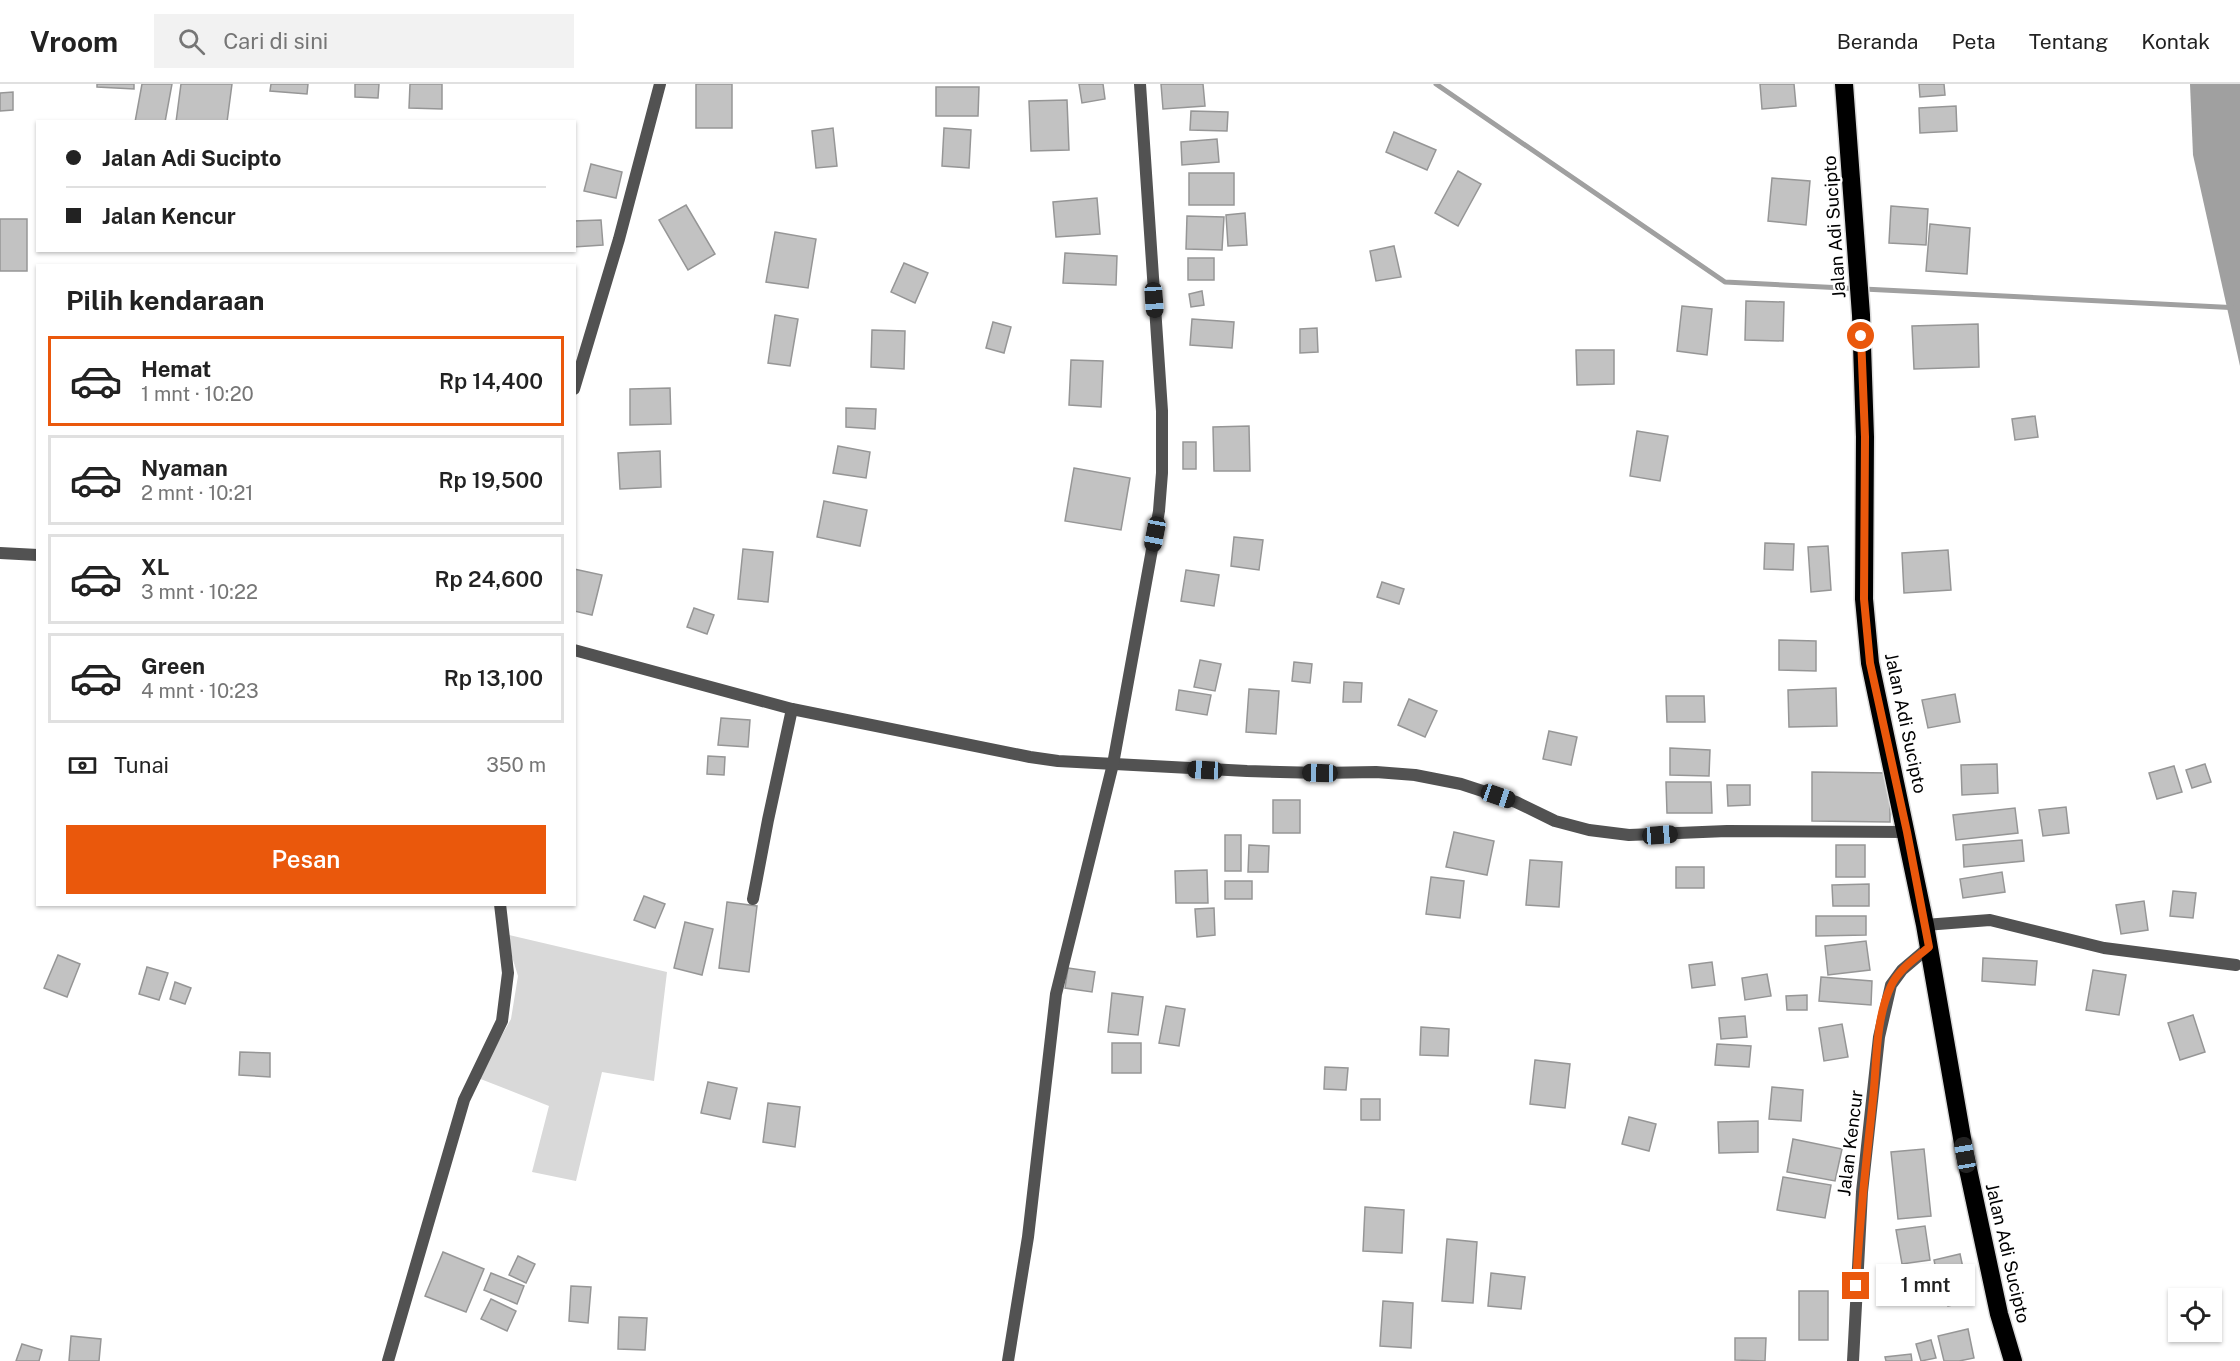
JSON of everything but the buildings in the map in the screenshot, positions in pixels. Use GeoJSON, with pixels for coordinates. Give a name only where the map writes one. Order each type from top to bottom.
{"type":"FeatureCollection","features":[{"type":"Feature","properties":{"kind":"highway","name":"Jalan Adi Sucipto"},"geometry":{"type":"LineString","coordinates":[[1844,84],[1861,315],[1865,437],[1864,599],[1870,663],[1925,925],[1965,1155],[1999,1314],[2013,1361]]}},
{"type":"Feature","properties":{"kind":"street"},"geometry":{"type":"LineString","coordinates":[[576,382],[619,239],[660,84]]}},
{"type":"Feature","properties":{"kind":"street"},"geometry":{"type":"LineString","coordinates":[[1008,1361],[1029,1237],[1056,994],[1113,764],[1159,511],[1162,473],[1161,411],[1140,84]]}},
{"type":"Feature","properties":{"kind":"street"},"geometry":{"type":"LineString","coordinates":[[0,553],[36,555]]}},
{"type":"Feature","properties":{"kind":"street"},"geometry":{"type":"LineString","coordinates":[[576,651],[792,709],[1030,758],[1066,762],[1246,771],[1376,772],[1415,776],[1461,784],[1516,802],[1555,821],[1577,827],[1629,835],[1727,831],[1907,832]]}},
{"type":"Feature","properties":{"kind":"street"},"geometry":{"type":"LineString","coordinates":[[753,898],[792,709]]}},
{"type":"Feature","properties":{"kind":"street"},"geometry":{"type":"LineString","coordinates":[[388,1361],[464,1100],[502,1021],[508,973],[500,906]]}},
{"type":"Feature","properties":{"kind":"street"},"geometry":{"type":"LineString","coordinates":[[1925,925],[1990,920],[2104,948],[2236,965]]}},
{"type":"Feature","properties":{"kind":"street","name":"Jalan Kencur"},"geometry":{"type":"LineString","coordinates":[[1853,1361],[1862,1192],[1879,1036],[1891,985],[1902,970],[1929,947]]}},
{"type":"Feature","properties":{"kind":"shaded area"},"geometry":{"type":"Polygon","coordinates":[[[2190,84],[2240,84],[2240,366],[2193,155],[2190,84]]]}},
{"type":"Feature","properties":{"kind":"shaded area"},"geometry":{"type":"Polygon","coordinates":[[[505,934],[667,972],[654,1081],[602,1072],[576,1181],[532,1172],[549,1106],[478,1078],[511,1019],[518,976],[505,934]]]}},
{"type":"Feature","properties":{"kind":"waterway"},"geometry":{"type":"LineString","coordinates":[[1436,84],[1725,282],[2240,308]]}},
{"type":"Feature","properties":{"kind":"route"},"geometry":{"type":"LineString","coordinates":[[1856,1286],[1862,1192],[1879,1036],[1886,1001],[1891,985],[1902,970],[1929,947],[1886,730],[1870,663],[1864,599],[1865,437],[1861,336]]}}]}
